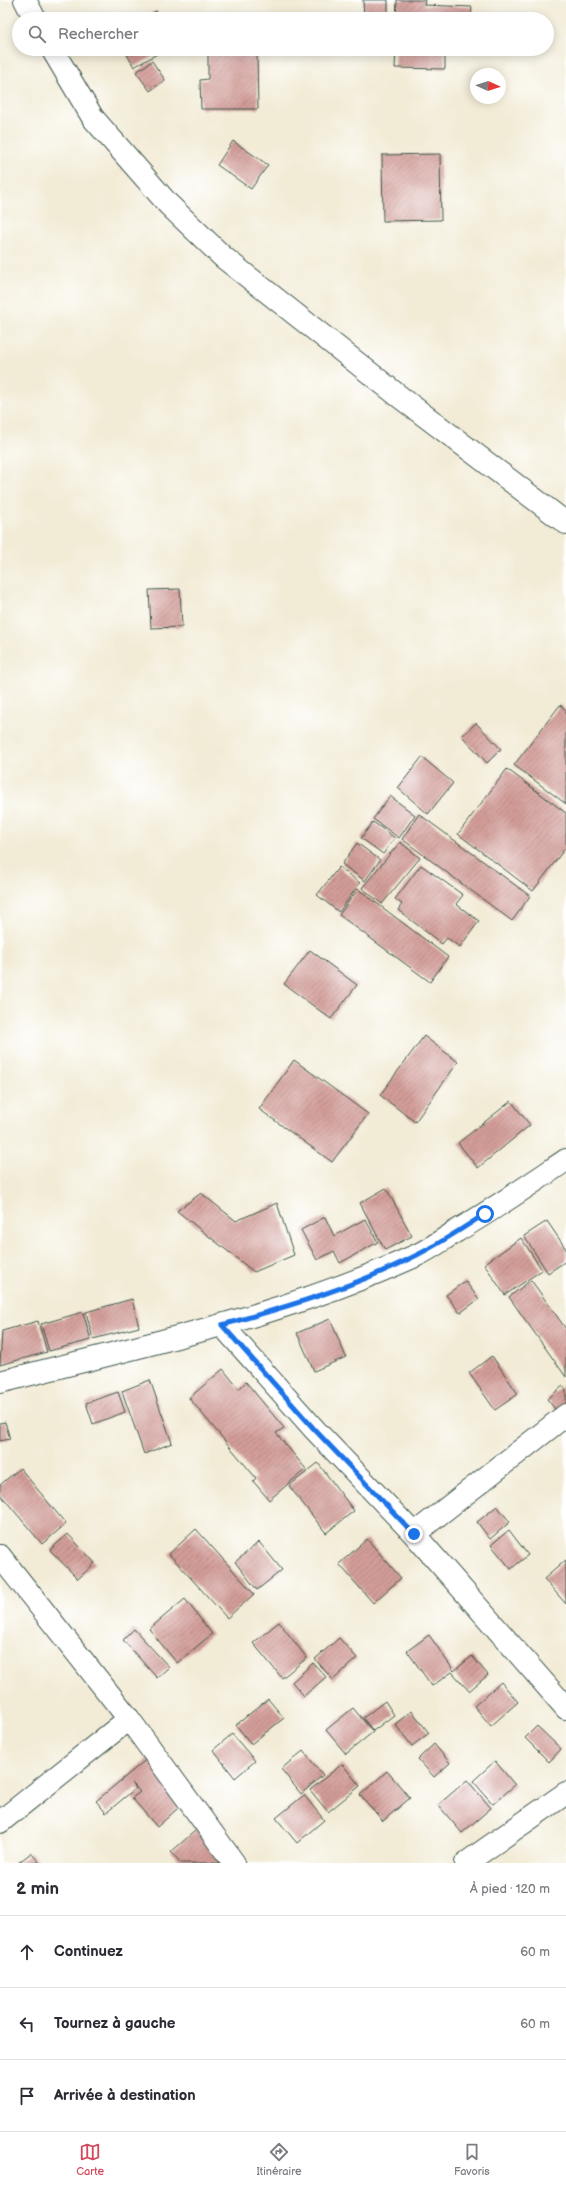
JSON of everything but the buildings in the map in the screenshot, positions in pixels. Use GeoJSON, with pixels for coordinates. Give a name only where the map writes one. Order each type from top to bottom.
{"type":"FeatureCollection","features":[{"type":"Feature","properties":{"kind":"street"},"geometry":{"type":"LineString","coordinates":[[25,0],[31,12]]}},
{"type":"Feature","properties":{"kind":"street"},"geometry":{"type":"LineString","coordinates":[[56,56],[93,118],[168,204],[223,257],[394,393],[566,523]]}},
{"type":"Feature","properties":{"kind":"street"},"geometry":{"type":"LineString","coordinates":[[0,1382],[222,1325],[278,1309],[349,1284],[417,1255],[485,1214],[566,1160]]}},
{"type":"Feature","properties":{"kind":"street"},"geometry":{"type":"LineString","coordinates":[[222,1325],[315,1430],[414,1534],[566,1708]]}},
{"type":"Feature","properties":{"kind":"street"},"geometry":{"type":"LineString","coordinates":[[414,1534],[566,1415]]}},
{"type":"Feature","properties":{"kind":"street"},"geometry":{"type":"LineString","coordinates":[[0,1556],[129,1719],[234,1863]]}},
{"type":"Feature","properties":{"kind":"street"},"geometry":{"type":"LineString","coordinates":[[0,1822],[129,1719]]}},
{"type":"Feature","properties":{"kind":"street"},"geometry":{"type":"LineString","coordinates":[[466,1863],[566,1793]]}},
{"type":"Feature","properties":{"kind":"route"},"geometry":{"type":"LineString","coordinates":[[414,1534],[315,1430],[222,1325],[278,1309],[349,1284],[417,1255],[485,1214]]}}]}
